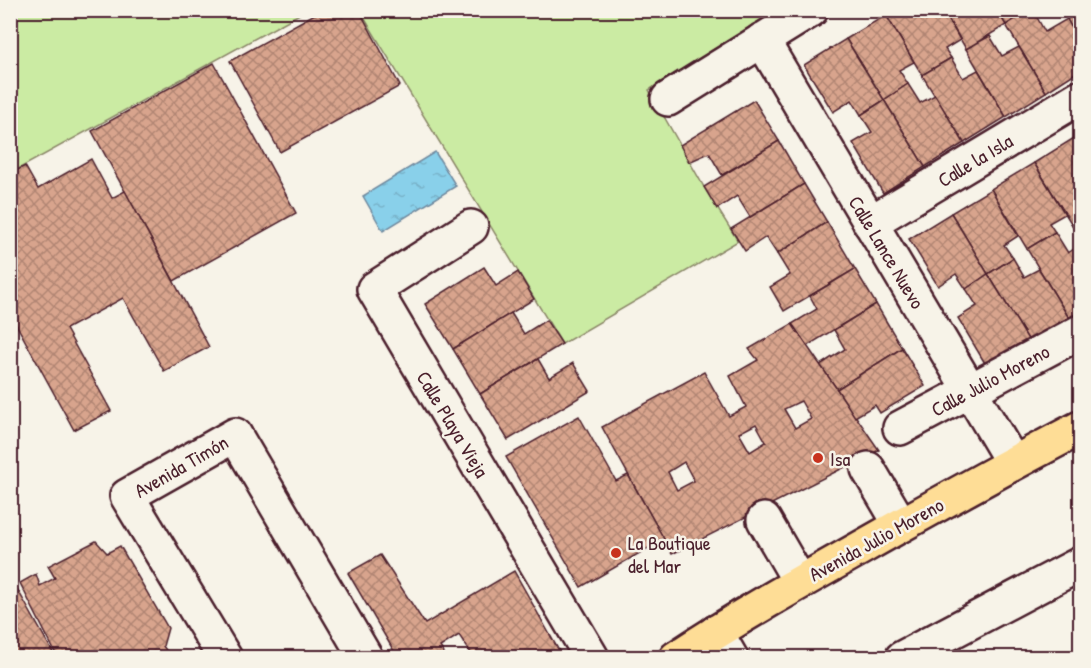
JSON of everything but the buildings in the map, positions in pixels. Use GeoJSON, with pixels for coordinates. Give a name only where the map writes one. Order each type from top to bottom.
{"type":"FeatureCollection","features":[{"type":"Feature","properties":{"kind":"highway","name":"Avenida Julio Moreno"},"geometry":{"type":"LineString","coordinates":[[676,657],[723,645],[800,582],[1080,428]]}},
{"type":"Feature","properties":{"kind":"street"},"geometry":{"type":"LineString","coordinates":[[668,99],[811,10]]}},
{"type":"Feature","properties":{"kind":"street","name":"Calle Lance Nuevo"},"geometry":{"type":"LineString","coordinates":[[762,40],[1013,463]]}},
{"type":"Feature","properties":{"kind":"street","name":"Calle la Isla"},"geometry":{"type":"LineString","coordinates":[[870,223],[1080,97]]}},
{"type":"Feature","properties":{"kind":"street","name":"Calle Playa Vieja"},"geometry":{"type":"LineString","coordinates":[[471,228],[374,289],[592,657]]}},
{"type":"Feature","properties":{"kind":"street","name":"Calle Julio Moreno"},"geometry":{"type":"LineString","coordinates":[[900,428],[1080,332]]}},
{"type":"Feature","properties":{"kind":"street","name":"Avenida Timón"},"geometry":{"type":"LineString","coordinates":[[225,657],[127,496],[235,435],[366,657]]}},
{"type":"Feature","properties":{"kind":"street"},"geometry":{"type":"LineString","coordinates":[[868,469],[901,525]]}},
{"type":"Feature","properties":{"kind":"street"},"geometry":{"type":"LineString","coordinates":[[764,520],[800,582]]}},
{"type":"Feature","properties":{"kind":"street"},"geometry":{"type":"LineString","coordinates":[[902,657],[1080,564]]}},
{"type":"Feature","properties":{"kind":"green space"},"geometry":{"type":"Polygon","coordinates":[[[11,10],[305,10],[305,11],[11,173],[11,10]]]}},
{"type":"Feature","properties":{"kind":"green space"},"geometry":{"type":"Polygon","coordinates":[[[360,11],[775,11],[649,90],[704,187],[738,241],[562,344],[360,11]]]}},
{"type":"Feature","properties":{"kind":"water"},"geometry":{"type":"Polygon","coordinates":[[[435,152],[456,186],[383,231],[363,196],[435,152]]]}},
{"type":"Feature","properties":{"kind":"place","name":"Isa"},"geometry":{"type":"Point","coordinates":[818,458]}},
{"type":"Feature","properties":{"kind":"place","name":"La Boutique del Mar"},"geometry":{"type":"Point","coordinates":[616,553]}}]}
